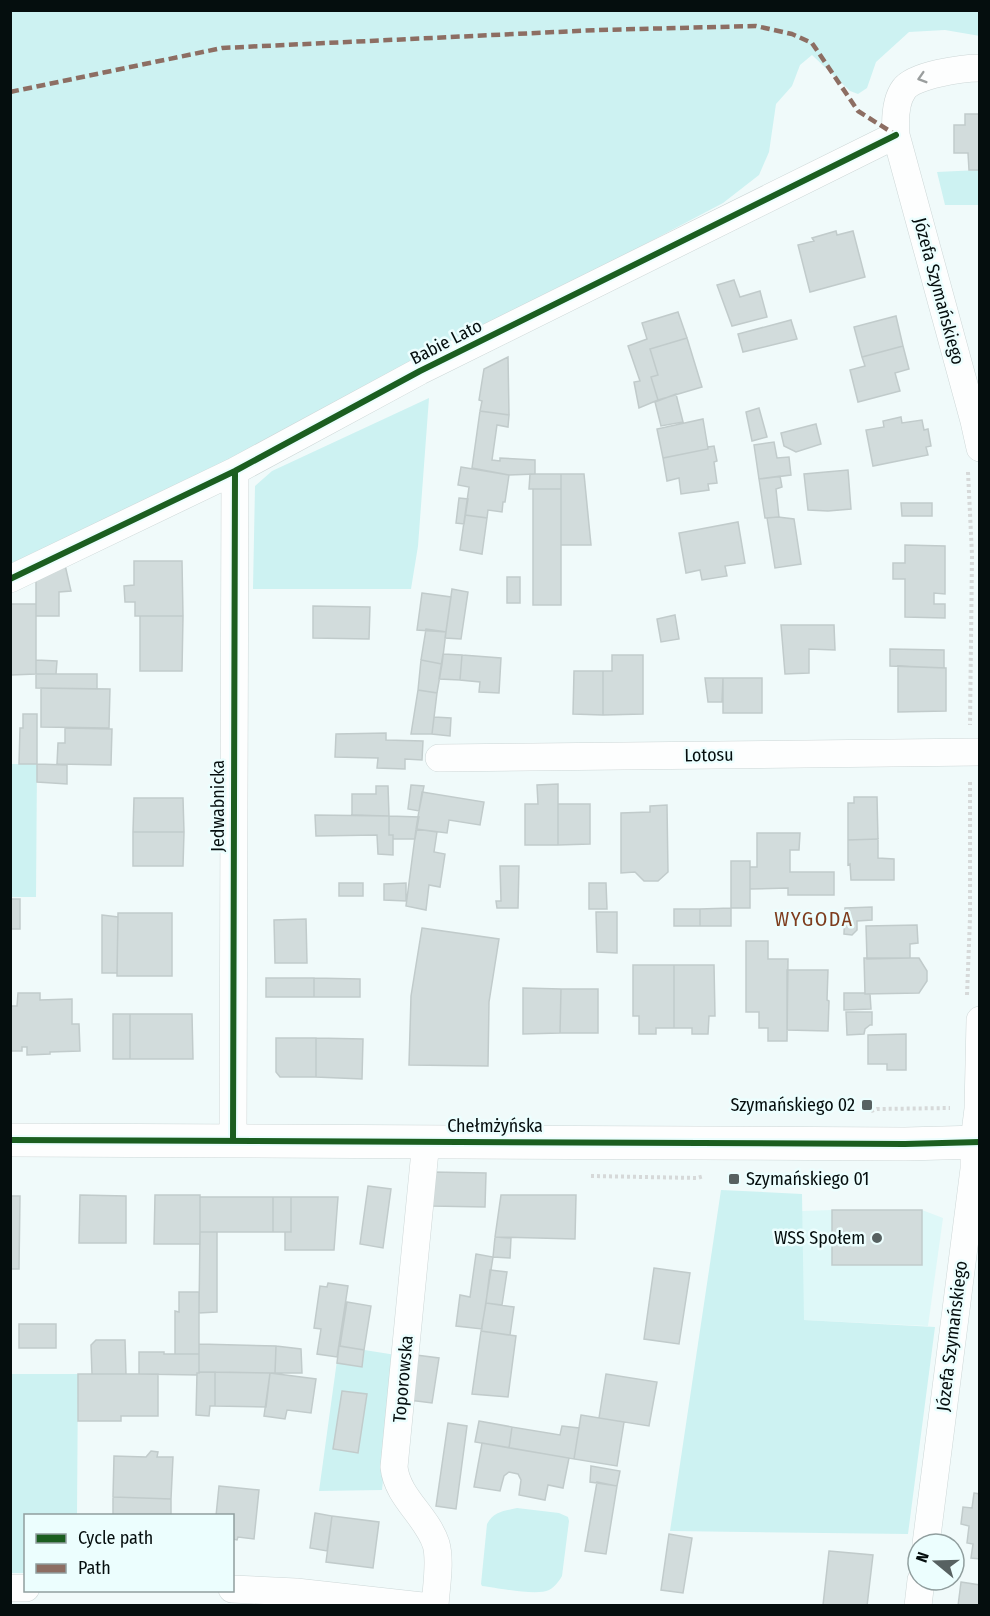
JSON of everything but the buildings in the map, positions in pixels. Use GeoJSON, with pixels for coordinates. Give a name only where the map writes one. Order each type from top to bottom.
{"type":"FeatureCollection","features":[{"type":"Feature","properties":{"kind":"street"},"geometry":{"type":"LineString","coordinates":[[896,135],[895,119],[900,96],[912,82],[945,71],[980,68]]}},
{"type":"Feature","properties":{"kind":"street","name":"Józefa Szymańskiego"},"geometry":{"type":"LineString","coordinates":[[896,135],[974,421],[973,458]]}},
{"type":"Feature","properties":{"kind":"street","name":"Babie Lato"},"geometry":{"type":"LineString","coordinates":[[10,579],[234,471],[420,370],[896,135]]}},
{"type":"Feature","properties":{"kind":"street","name":"Jedwabnicka"},"geometry":{"type":"LineString","coordinates":[[232,1141],[234,471]]}},
{"type":"Feature","properties":{"kind":"street","name":"Lotosu"},"geometry":{"type":"LineString","coordinates":[[439,758],[975,752]]}},
{"type":"Feature","properties":{"kind":"street","name":"Józefa Szymańskiego"},"geometry":{"type":"LineString","coordinates":[[928,1532],[977,1142],[978,1110],[973,1011]]}},
{"type":"Feature","properties":{"kind":"street","name":"Chełmżyńska"},"geometry":{"type":"LineString","coordinates":[[10,1140],[859,1144],[977,1142]]}},
{"type":"Feature","properties":{"kind":"street","name":"Toporowska"},"geometry":{"type":"LineString","coordinates":[[426,1141],[394,1467],[399,1485],[429,1529],[437,1546],[435,1605]]}},
{"type":"Feature","properties":{"kind":"street"},"geometry":{"type":"LineString","coordinates":[[234,1589],[296,1592],[422,1605]]}},
{"type":"Feature","properties":{"kind":"path"},"geometry":{"type":"LineString","coordinates":[[973,458],[975,752],[970,918],[973,1011]]}},
{"type":"Feature","properties":{"kind":"shaded area"},"geometry":{"type":"Polygon","coordinates":[[[979,10],[980,36],[945,30],[909,32],[876,62],[867,88],[858,94],[850,91],[812,55],[800,65],[792,86],[776,104],[769,152],[759,175],[723,203],[232,462],[11,572],[10,11],[979,10]]]}},
{"type":"Feature","properties":{"kind":"shaded area"},"geometry":{"type":"Polygon","coordinates":[[[979,170],[979,205],[945,205],[937,172],[979,170]]]}},
{"type":"Feature","properties":{"kind":"shaded area"},"geometry":{"type":"Polygon","coordinates":[[[429,398],[418,546],[411,589],[253,589],[255,486],[272,471],[429,398]]]}},
{"type":"Feature","properties":{"kind":"shaded area"},"geometry":{"type":"Polygon","coordinates":[[[11,764],[37,764],[36,897],[11,897],[11,764]]]}},
{"type":"Feature","properties":{"kind":"shaded area"},"geometry":{"type":"Polygon","coordinates":[[[721,1190],[802,1194],[804,1320],[935,1327],[908,1532],[906,1534],[670,1531],[721,1190]]]}},
{"type":"Feature","properties":{"kind":"shaded area"},"geometry":{"type":"Polygon","coordinates":[[[922,1210],[943,1218],[928,1326],[803,1320],[802,1211],[922,1210]]]}},
{"type":"Feature","properties":{"kind":"shaded area"},"geometry":{"type":"Polygon","coordinates":[[[339,1346],[396,1355],[382,1490],[319,1491],[339,1346]]]}},
{"type":"Feature","properties":{"kind":"shaded area"},"geometry":{"type":"Polygon","coordinates":[[[11,1374],[78,1374],[77,1514],[24,1514],[24,1573],[11,1573],[11,1374]]]}},
{"type":"Feature","properties":{"kind":"shaded area"},"geometry":{"type":"Polygon","coordinates":[[[517,1508],[559,1513],[568,1517],[562,1576],[549,1590],[527,1592],[481,1584],[487,1524],[496,1514],[517,1508]]]}},
{"type":"Feature","properties":{"kind":"marked path"},"geometry":{"type":"LineString","coordinates":[[10,92],[222,48],[598,30],[756,26],[792,34],[812,43],[858,111],[896,135]]}},
{"type":"Feature","properties":{"kind":"cycle path"},"geometry":{"type":"LineString","coordinates":[[10,579],[235,471],[420,371],[896,135]]}},
{"type":"Feature","properties":{"kind":"cycle path"},"geometry":{"type":"LineString","coordinates":[[233,1141],[235,471]]}},
{"type":"Feature","properties":{"kind":"cycle path"},"geometry":{"type":"LineString","coordinates":[[10,1140],[905,1144],[980,1142]]}},
{"type":"Feature","properties":{"kind":"place","name":"Szymańskiego 02"},"geometry":{"type":"Point","coordinates":[867,1105]}},
{"type":"Feature","properties":{"kind":"place","name":"Szymańskiego 01"},"geometry":{"type":"Point","coordinates":[734,1179]}},
{"type":"Feature","properties":{"kind":"place","name":"WSS Społem"},"geometry":{"type":"Point","coordinates":[877,1238]}},
{"type":"Feature","properties":{"kind":"district","name":"WYGODA"},"geometry":{"type":"Point","coordinates":[814,919]}}]}
